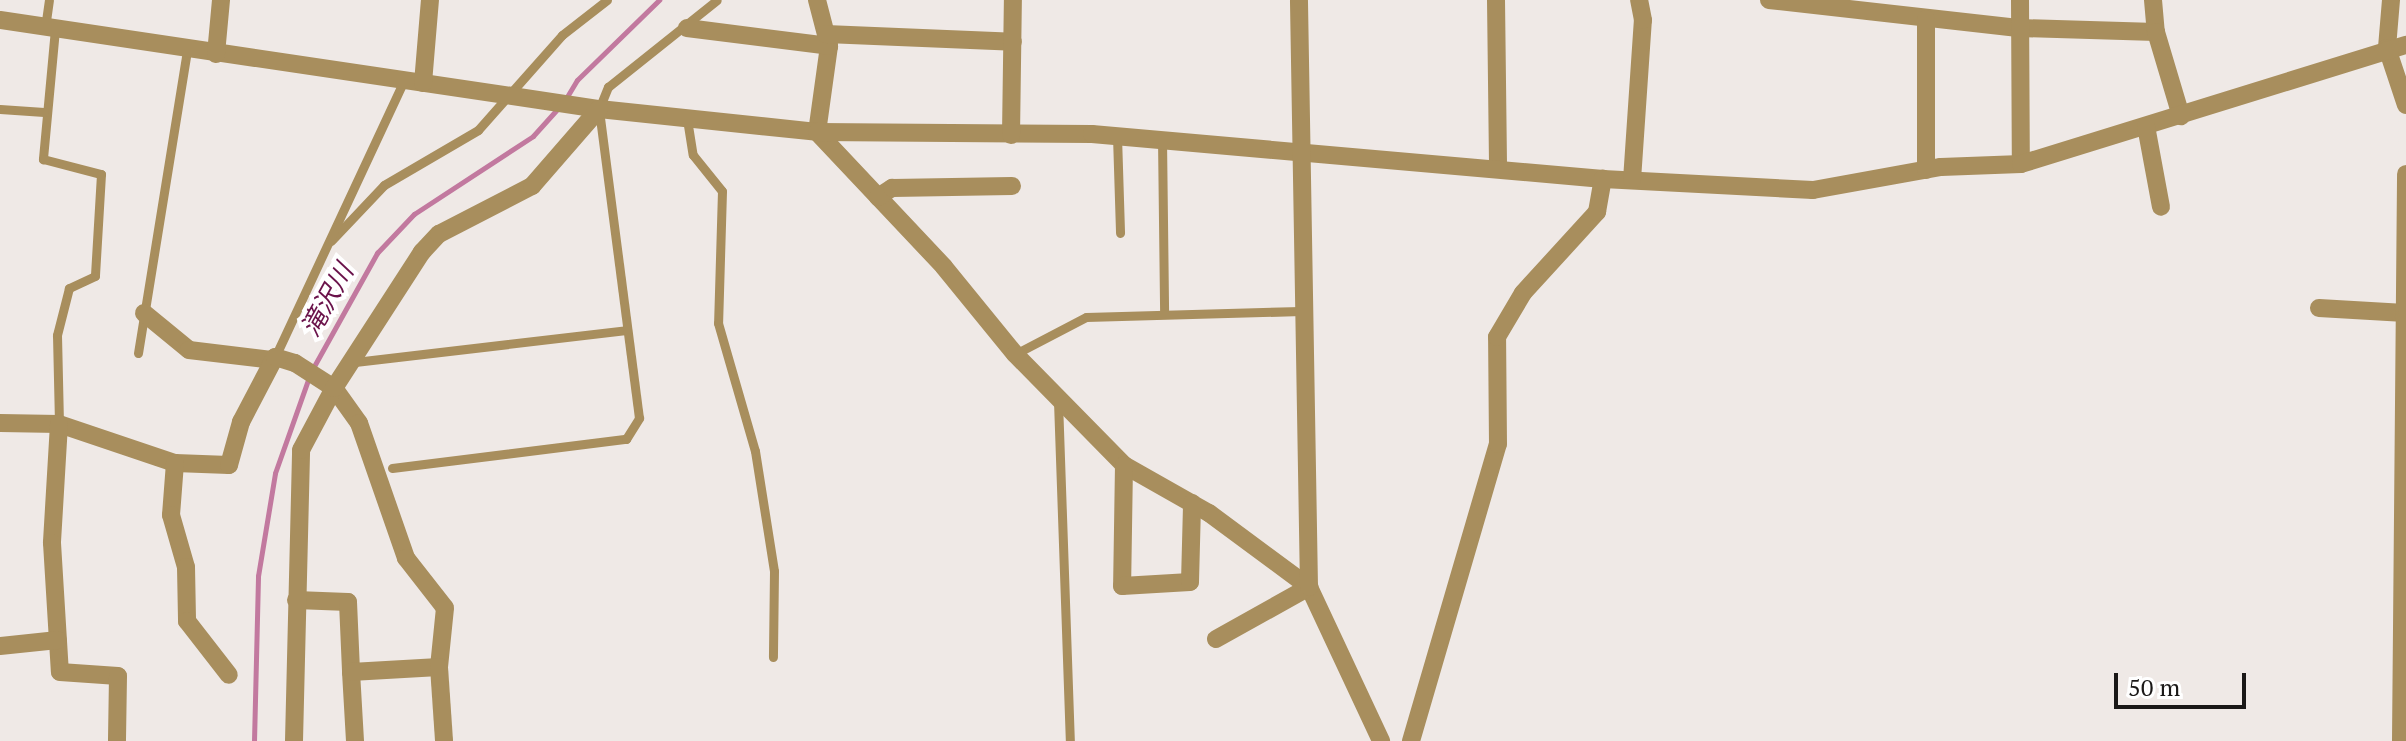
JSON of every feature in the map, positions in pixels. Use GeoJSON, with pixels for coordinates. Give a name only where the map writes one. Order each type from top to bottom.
{"type":"FeatureCollection","features":[{"type":"Feature","properties":{"kind":"street"},"geometry":{"type":"LineString","coordinates":[[216,54],[221,0]]}},
{"type":"Feature","properties":{"kind":"street"},"geometry":{"type":"LineString","coordinates":[[423,83],[430,0]]}},
{"type":"Feature","properties":{"kind":"street"},"geometry":{"type":"LineString","coordinates":[[817,0],[828,40],[817,132],[1015,354],[1124,465],[1192,503],[1309,587]]}},
{"type":"Feature","properties":{"kind":"street"},"geometry":{"type":"LineString","coordinates":[[1011,135],[1013,0]]}},
{"type":"Feature","properties":{"kind":"street"},"geometry":{"type":"LineString","coordinates":[[1299,0],[1301,311],[1309,587],[1381,741]]}},
{"type":"Feature","properties":{"kind":"street"},"geometry":{"type":"LineString","coordinates":[[1496,0],[1498,168]]}},
{"type":"Feature","properties":{"kind":"street"},"geometry":{"type":"LineString","coordinates":[[1632,180],[1643,20],[1639,0]]}},
{"type":"Feature","properties":{"kind":"street"},"geometry":{"type":"LineString","coordinates":[[1769,0],[2020,28],[2156,32]]}},
{"type":"Feature","properties":{"kind":"street"},"geometry":{"type":"LineString","coordinates":[[2020,0],[2021,164]]}},
{"type":"Feature","properties":{"kind":"street"},"geometry":{"type":"LineString","coordinates":[[2153,0],[2156,32],[2181,116]]}},
{"type":"Feature","properties":{"kind":"street"},"geometry":{"type":"LineString","coordinates":[[2391,0],[2387,48],[2406,105]]}},
{"type":"Feature","properties":{"kind":"street"},"geometry":{"type":"LineString","coordinates":[[1926,19],[1926,170]]}},
{"type":"Feature","properties":{"kind":"street"},"geometry":{"type":"LineString","coordinates":[[0,20],[599,109],[817,132],[1117,136],[1603,179],[1813,190],[1926,170],[2021,164],[2181,116],[2387,48],[2406,45]]}},
{"type":"Feature","properties":{"kind":"street"},"geometry":{"type":"LineString","coordinates":[[687,28],[828,40],[1013,42]]}},
{"type":"Feature","properties":{"kind":"street"},"geometry":{"type":"LineString","coordinates":[[294,741],[301,450],[331,386],[355,362],[422,252],[439,234],[532,186],[599,109]]}},
{"type":"Feature","properties":{"kind":"street"},"geometry":{"type":"LineString","coordinates":[[2146,126],[2161,207]]}},
{"type":"Feature","properties":{"kind":"street"},"geometry":{"type":"LineString","coordinates":[[2401,741],[2406,174]]}},
{"type":"Feature","properties":{"kind":"street"},"geometry":{"type":"LineString","coordinates":[[1411,741],[1498,444],[1497,337],[1523,293],[1597,212],[1603,179]]}},
{"type":"Feature","properties":{"kind":"street"},"geometry":{"type":"LineString","coordinates":[[878,197],[892,188],[1012,186]]}},
{"type":"Feature","properties":{"kind":"street"},"geometry":{"type":"LineString","coordinates":[[2319,308],[2405,313]]}},
{"type":"Feature","properties":{"kind":"street"},"geometry":{"type":"LineString","coordinates":[[144,313],[189,350],[295,363],[331,386],[359,423],[406,558],[445,608],[439,667],[444,741]]}},
{"type":"Feature","properties":{"kind":"street"},"geometry":{"type":"LineString","coordinates":[[0,423],[59,424],[175,463],[229,465],[241,422],[274,359]]}},
{"type":"Feature","properties":{"kind":"street"},"geometry":{"type":"LineString","coordinates":[[59,424],[52,543],[60,672],[118,676],[117,741]]}},
{"type":"Feature","properties":{"kind":"street"},"geometry":{"type":"LineString","coordinates":[[175,463],[171,515],[186,567],[187,621],[229,675]]}},
{"type":"Feature","properties":{"kind":"street"},"geometry":{"type":"LineString","coordinates":[[1124,465],[1122,586],[1190,582],[1192,503]]}},
{"type":"Feature","properties":{"kind":"street"},"geometry":{"type":"LineString","coordinates":[[1216,639],[1309,587]]}},
{"type":"Feature","properties":{"kind":"street"},"geometry":{"type":"LineString","coordinates":[[296,600],[348,602],[355,741]]}},
{"type":"Feature","properties":{"kind":"street"},"geometry":{"type":"LineString","coordinates":[[0,646],[58,640]]}},
{"type":"Feature","properties":{"kind":"street"},"geometry":{"type":"LineString","coordinates":[[351,672],[439,667]]}},
{"type":"Feature","properties":{"kind":"lane"},"geometry":{"type":"LineString","coordinates":[[49,0],[43,159],[101,174],[95,276],[69,288],[57,335],[59,424]]}},
{"type":"Feature","properties":{"kind":"lane"},"geometry":{"type":"LineString","coordinates":[[331,241],[384,185],[478,130],[512,97],[562,35],[607,0]]}},
{"type":"Feature","properties":{"kind":"lane"},"geometry":{"type":"LineString","coordinates":[[392,468],[626,439],[639,418],[599,109],[608,87],[687,28],[717,0]]}},
{"type":"Feature","properties":{"kind":"lane"},"geometry":{"type":"LineString","coordinates":[[138,353],[187,50]]}},
{"type":"Feature","properties":{"kind":"lane"},"geometry":{"type":"LineString","coordinates":[[274,359],[404,80]]}},
{"type":"Feature","properties":{"kind":"lane"},"geometry":{"type":"LineString","coordinates":[[0,109],[44,112]]}},
{"type":"Feature","properties":{"kind":"lane"},"geometry":{"type":"LineString","coordinates":[[687,119],[693,155],[722,191],[718,323],[755,451],[774,571],[773,657]]}},
{"type":"Feature","properties":{"kind":"lane"},"geometry":{"type":"LineString","coordinates":[[1117,136],[1120,233]]}},
{"type":"Feature","properties":{"kind":"lane"},"geometry":{"type":"LineString","coordinates":[[1162,139],[1164,311]]}},
{"type":"Feature","properties":{"kind":"lane"},"geometry":{"type":"LineString","coordinates":[[1015,354],[1086,317],[1164,311],[1301,311]]}},
{"type":"Feature","properties":{"kind":"lane"},"geometry":{"type":"LineString","coordinates":[[355,362],[626,330]]}},
{"type":"Feature","properties":{"kind":"lane"},"geometry":{"type":"LineString","coordinates":[[1058,398],[1070,741]]}},
{"type":"Feature","properties":{"kind":"waterway","name":"滝沢川"},"geometry":{"type":"LineString","coordinates":[[565,100],[577,80],[659,0]]}},
{"type":"Feature","properties":{"kind":"waterway","name":"滝沢川"},"geometry":{"type":"LineString","coordinates":[[313,368],[377,253],[414,214],[533,136],[558,108]]}},
{"type":"Feature","properties":{"kind":"waterway","name":"滝沢川"},"geometry":{"type":"LineString","coordinates":[[254,741],[258,576],[275,473],[309,377]]}}]}
